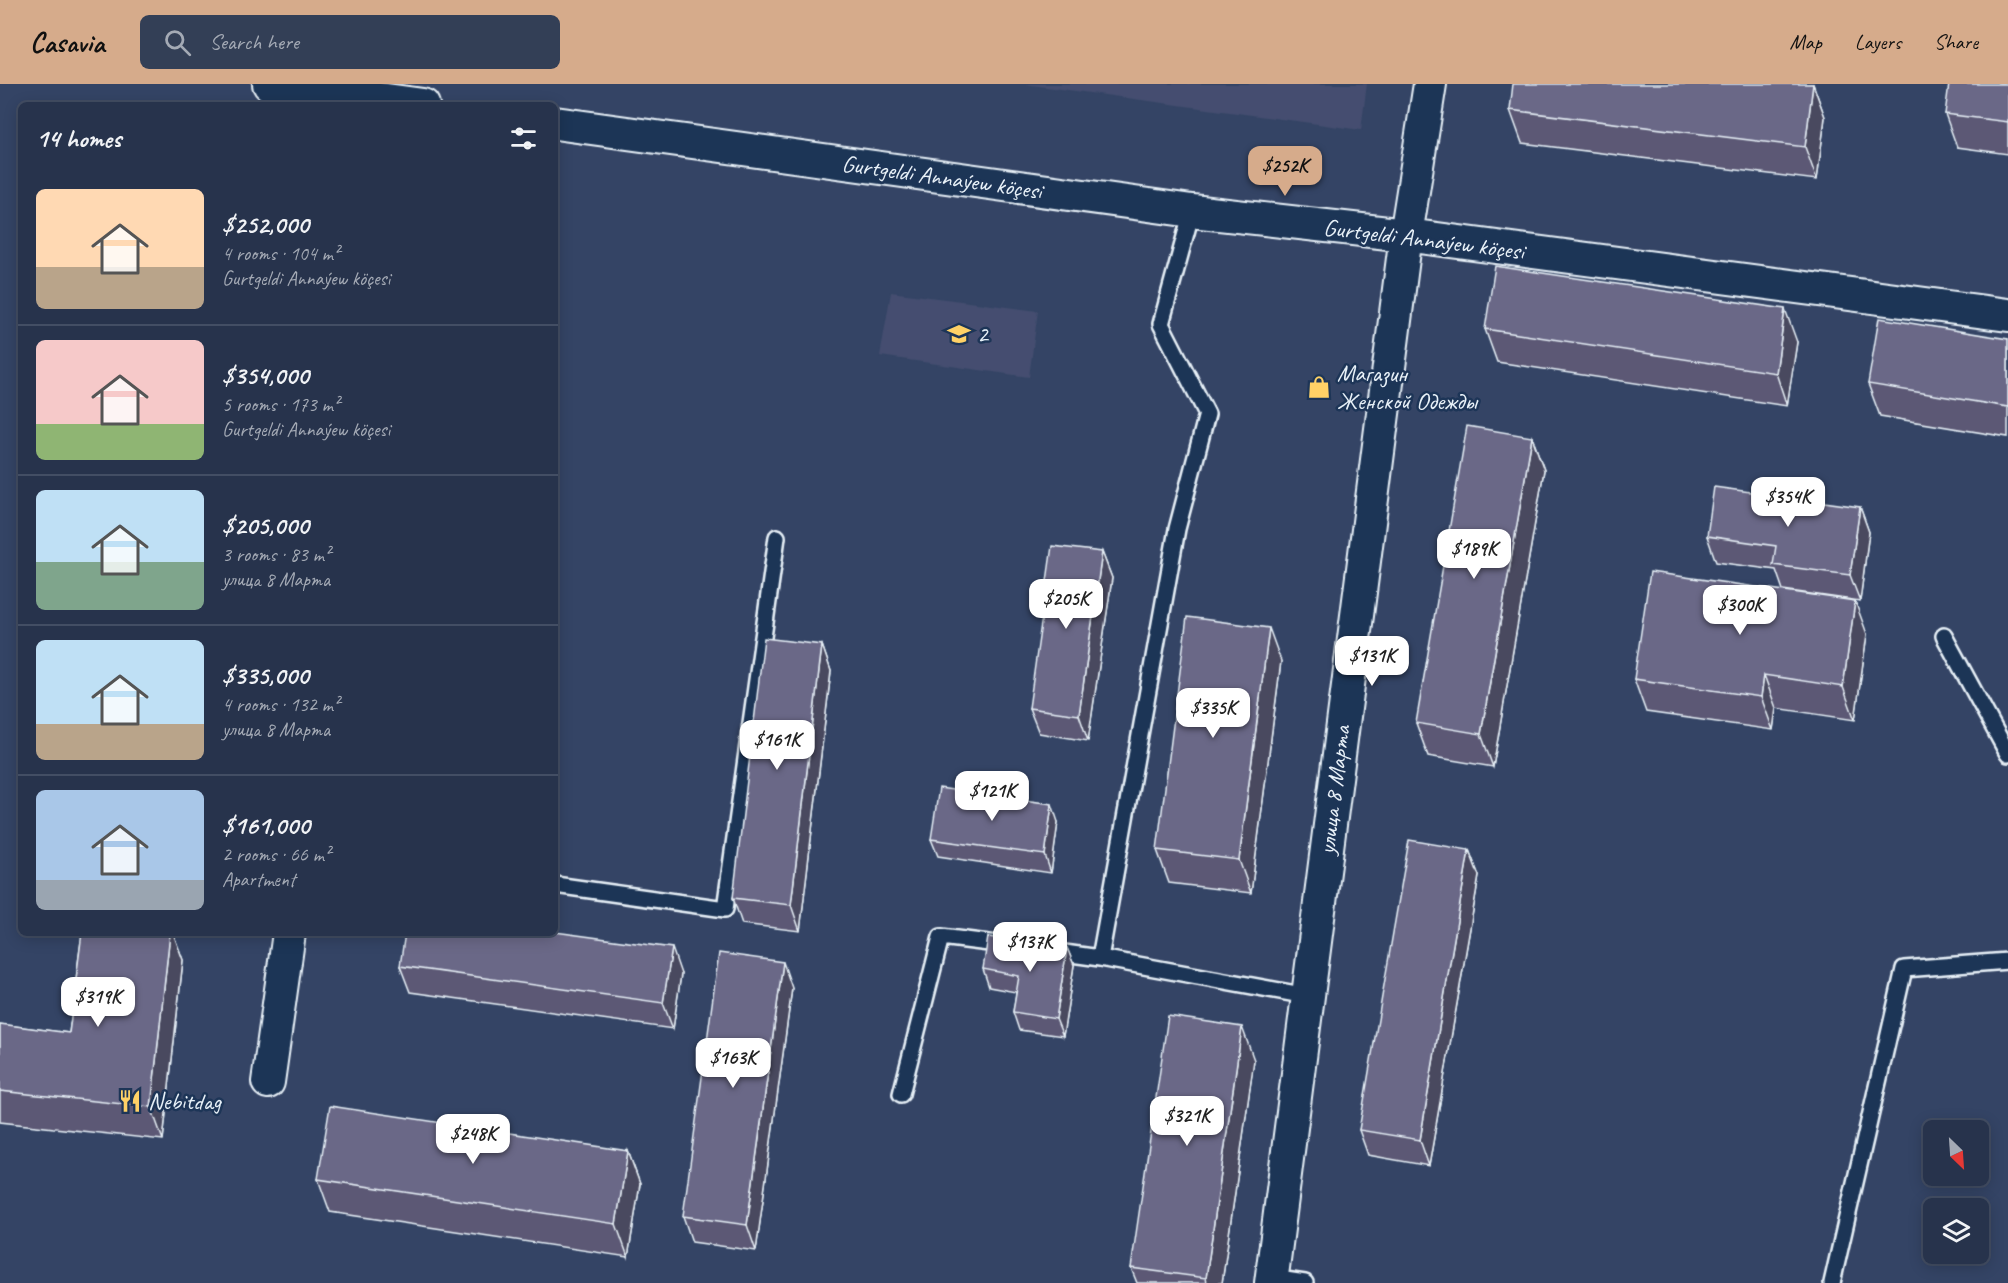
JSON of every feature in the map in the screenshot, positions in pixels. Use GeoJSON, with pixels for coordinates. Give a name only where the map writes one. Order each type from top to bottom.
{"type":"FeatureCollection","features":[{"type":"Feature","properties":{"kind":"street"},"geometry":{"type":"LineString","coordinates":[[268,84],[405,99]]}},
{"type":"Feature","properties":{"kind":"street","name":"улица 8 Марта"},"geometry":{"type":"LineString","coordinates":[[1272,1281],[1406,235],[1430,84]]}},
{"type":"Feature","properties":{"kind":"street","name":"Gurtgeldi Annaýew köçesi"},"geometry":{"type":"LineString","coordinates":[[558,123],[1192,211],[1406,235],[2008,315]]}},
{"type":"Feature","properties":{"kind":"street"},"geometry":{"type":"LineString","coordinates":[[268,1082],[289,936]]}},
{"type":"Feature","properties":{"kind":"lane"},"geometry":{"type":"LineString","coordinates":[[1100,958],[1177,529],[1207,414],[1161,324],[1192,211]]}},
{"type":"Feature","properties":{"kind":"lane"},"geometry":{"type":"LineString","coordinates":[[558,885],[725,909],[777,537]]}},
{"type":"Feature","properties":{"kind":"lane"},"geometry":{"type":"LineString","coordinates":[[1944,636],[2008,754]]}},
{"type":"Feature","properties":{"kind":"lane"},"geometry":{"type":"LineString","coordinates":[[900,1094],[941,937],[1100,958],[1307,996]]}},
{"type":"Feature","properties":{"kind":"lane"},"geometry":{"type":"LineString","coordinates":[[1832,1283],[1904,969],[2008,962]]}},
{"type":"Feature","properties":{"kind":"lane"},"geometry":{"type":"LineString","coordinates":[[1272,1281],[1305,1283]]}},
{"type":"Feature","properties":{"kind":"shaded area"},"geometry":{"type":"Polygon","coordinates":[[[1024,84],[1367,84],[1361,130],[1024,84]]]}},
{"type":"Feature","properties":{"kind":"shaded area","name":"2"},"geometry":{"type":"Polygon","coordinates":[[[891,292],[1038,311],[1029,377],[880,356],[891,292]]]}},
{"type":"Feature","properties":{"kind":"building"},"geometry":{"type":"Polygon","coordinates":[[[1513,84],[1813,84],[1805,147],[1510,110],[1513,84]]]}},
{"type":"Feature","properties":{"kind":"building"},"geometry":{"type":"Polygon","coordinates":[[[1949,84],[2008,84],[2008,122],[1945,114],[1949,84]]]}},
{"type":"Feature","properties":{"kind":"building"},"geometry":{"type":"Polygon","coordinates":[[[1495,266],[1785,309],[1776,373],[1485,329],[1495,266]]]}},
{"type":"Feature","properties":{"kind":"building"},"geometry":{"type":"Polygon","coordinates":[[[1879,318],[2008,339],[2008,407],[1868,384],[1879,318]]]}},
{"type":"Feature","properties":{"kind":"building"},"geometry":{"type":"Polygon","coordinates":[[[1467,426],[1532,437],[1481,734],[1416,723],[1467,426]]]}},
{"type":"Feature","properties":{"kind":"building"},"geometry":{"type":"Polygon","coordinates":[[[1714,487],[1860,507],[1850,575],[1773,565],[1776,546],[1707,536],[1714,487]]]}},
{"type":"Feature","properties":{"kind":"building"},"geometry":{"type":"Polygon","coordinates":[[[1052,546],[1102,552],[1079,715],[1029,708],[1052,546]]]}},
{"type":"Feature","properties":{"kind":"building"},"geometry":{"type":"Polygon","coordinates":[[[1650,572],[1855,601],[1843,687],[1764,675],[1761,697],[1634,679],[1650,572]]]}},
{"type":"Feature","properties":{"kind":"building"},"geometry":{"type":"Polygon","coordinates":[[[1187,617],[1269,628],[1239,860],[1157,850],[1187,617]]]}},
{"type":"Feature","properties":{"kind":"building"},"geometry":{"type":"Polygon","coordinates":[[[764,638],[822,645],[791,905],[733,898],[764,638]]]}},
{"type":"Feature","properties":{"kind":"building"},"geometry":{"type":"Polygon","coordinates":[[[939,788],[1052,804],[1045,855],[931,839],[939,788]]]}},
{"type":"Feature","properties":{"kind":"building"},"geometry":{"type":"Polygon","coordinates":[[[1409,840],[1469,850],[1420,1140],[1359,1130],[1409,840]]]}},
{"type":"Feature","properties":{"kind":"building"},"geometry":{"type":"Polygon","coordinates":[[[558,932],[672,948],[663,1003],[400,966],[405,936],[558,936],[558,932]]]}},
{"type":"Feature","properties":{"kind":"building"},"geometry":{"type":"Polygon","coordinates":[[[82,936],[170,936],[151,1107],[0,1091],[0,1024],[69,1033],[82,936]]]}},
{"type":"Feature","properties":{"kind":"building"},"geometry":{"type":"Polygon","coordinates":[[[988,937],[1067,948],[1056,1019],[1013,1012],[1019,976],[983,969],[988,937]]]}},
{"type":"Feature","properties":{"kind":"building"},"geometry":{"type":"Polygon","coordinates":[[[719,953],[783,962],[747,1225],[683,1216],[719,953]]]}},
{"type":"Feature","properties":{"kind":"building"},"geometry":{"type":"Polygon","coordinates":[[[1168,1016],[1242,1027],[1206,1278],[1131,1268],[1168,1016]]]}},
{"type":"Feature","properties":{"kind":"building"},"geometry":{"type":"Polygon","coordinates":[[[330,1106],[628,1151],[616,1224],[318,1179],[330,1106]]]}},
{"type":"Feature","properties":{"kind":"place","name":"2"},"geometry":{"type":"Point","coordinates":[959,334]}},
{"type":"Feature","properties":{"kind":"place","name":"Магазин Женской Одежды"},"geometry":{"type":"Point","coordinates":[1319,387]}},
{"type":"Feature","properties":{"kind":"place","name":"Nebitdag"},"geometry":{"type":"Point","coordinates":[130,1101]}}]}
